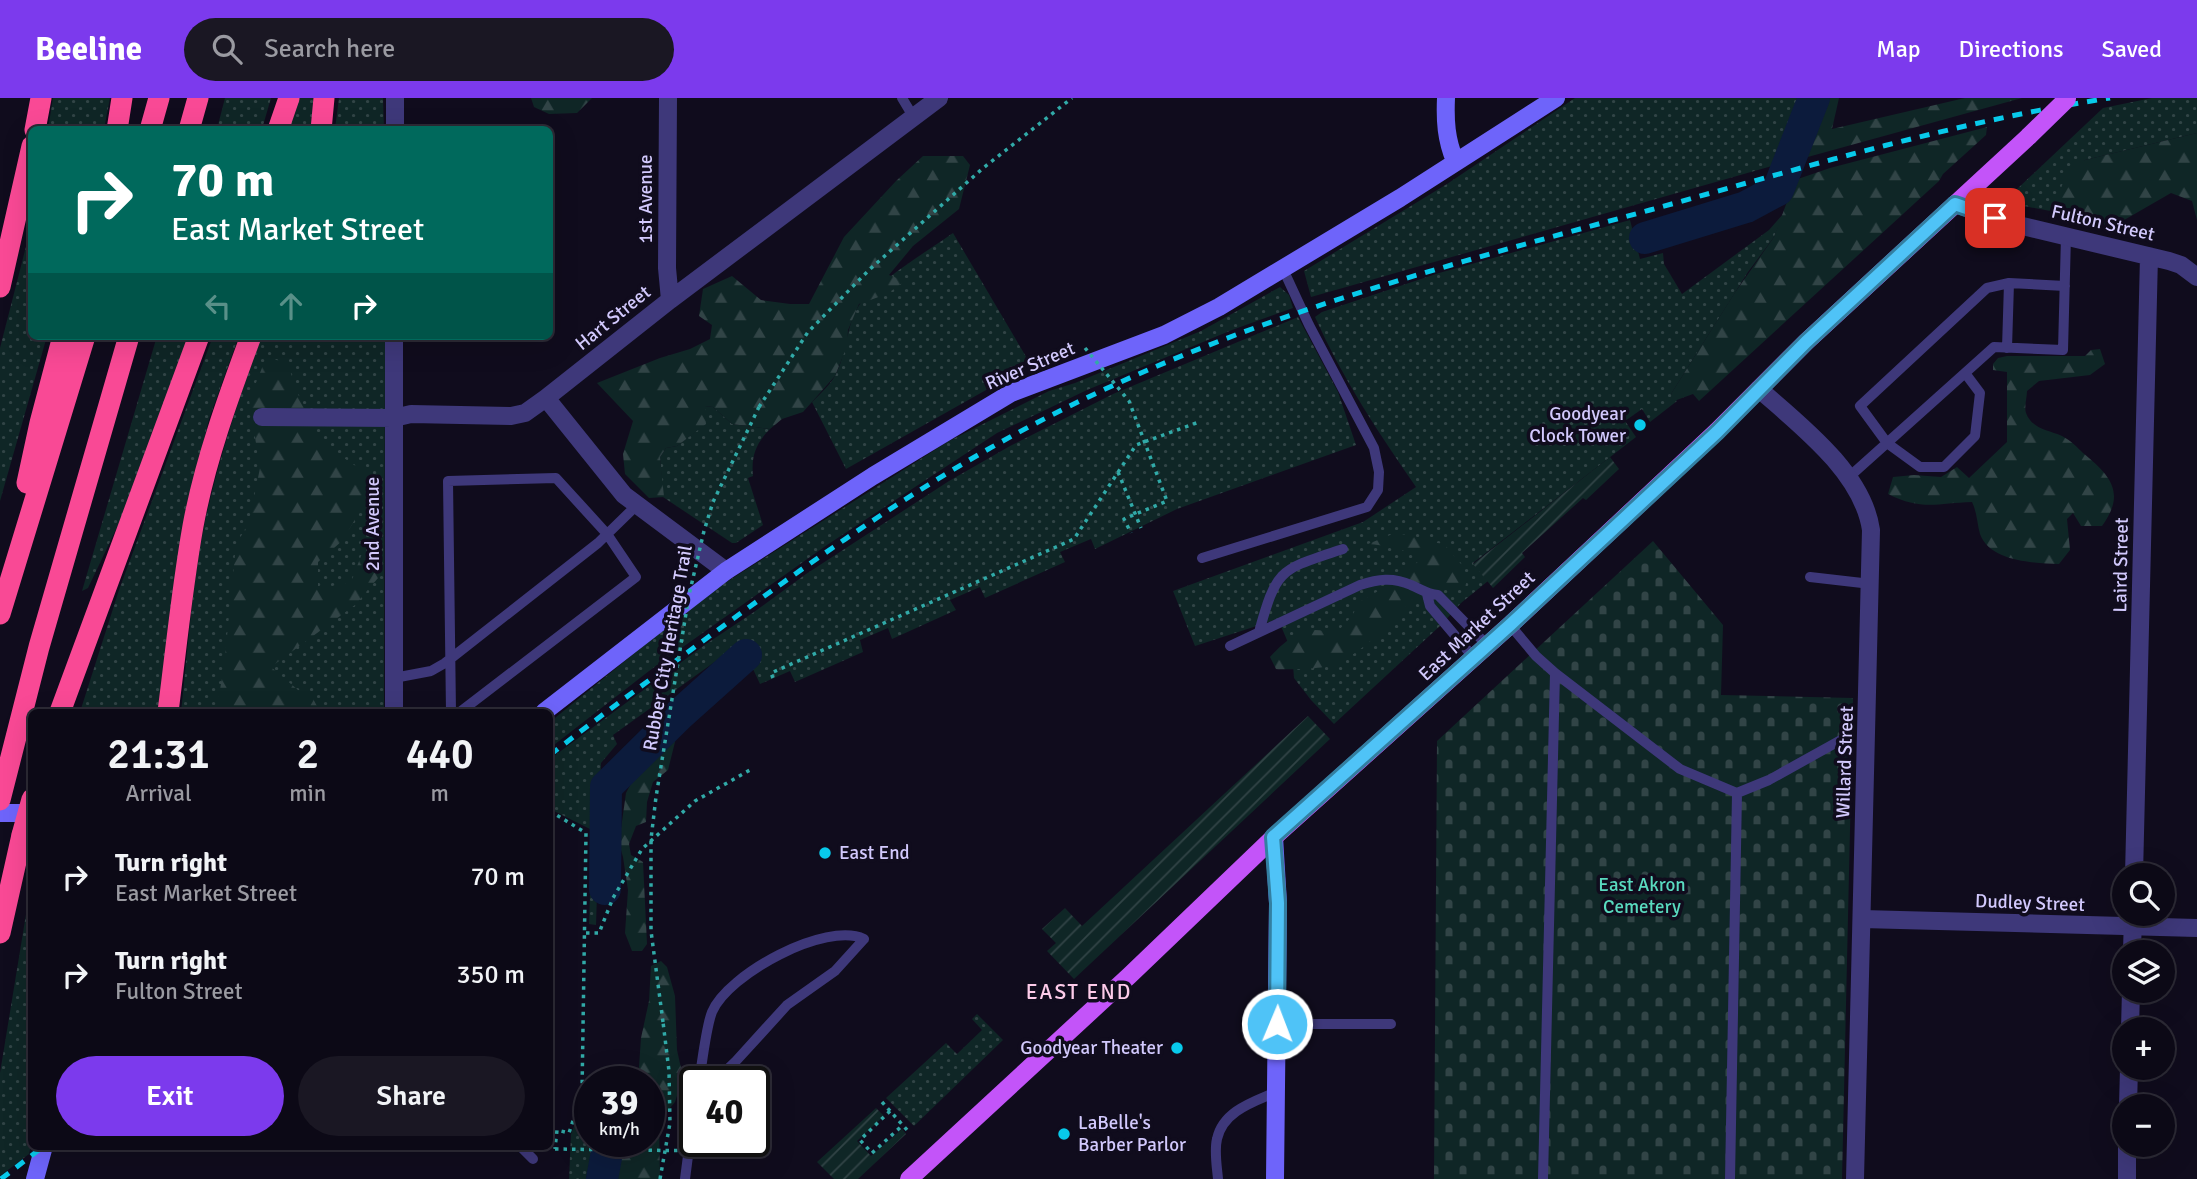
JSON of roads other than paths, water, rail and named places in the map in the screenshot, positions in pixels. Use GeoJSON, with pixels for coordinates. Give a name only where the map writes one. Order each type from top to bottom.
{"type":"FeatureCollection","features":[{"type":"Feature","properties":{"kind":"highway"},"geometry":{"type":"LineString","coordinates":[[36,126],[41,98]]}},
{"type":"Feature","properties":{"kind":"highway"},"geometry":{"type":"LineString","coordinates":[[118,126],[122,98]]}},
{"type":"Feature","properties":{"kind":"highway"},"geometry":{"type":"LineString","coordinates":[[151,126],[159,98]]}},
{"type":"Feature","properties":{"kind":"highway"},"geometry":{"type":"LineString","coordinates":[[190,126],[198,98]]}},
{"type":"Feature","properties":{"kind":"highway"},"geometry":{"type":"LineString","coordinates":[[279,126],[289,98]]}},
{"type":"Feature","properties":{"kind":"highway"},"geometry":{"type":"LineString","coordinates":[[321,126],[324,98]]}},
{"type":"Feature","properties":{"kind":"highway"},"geometry":{"type":"LineString","coordinates":[[0,287],[28,163]]}},
{"type":"Feature","properties":{"kind":"highway"},"geometry":{"type":"LineString","coordinates":[[0,612],[40,423],[62,340]]}},
{"type":"Feature","properties":{"kind":"highway"},"geometry":{"type":"LineString","coordinates":[[0,612],[84,340]]}},
{"type":"Feature","properties":{"kind":"highway"},"geometry":{"type":"LineString","coordinates":[[1,794],[39,647],[128,340]]}},
{"type":"Feature","properties":{"kind":"highway"},"geometry":{"type":"LineString","coordinates":[[61,709],[199,340]]}},
{"type":"Feature","properties":{"kind":"highway"},"geometry":{"type":"LineString","coordinates":[[168,709],[193,524],[210,457],[250,340]]}},
{"type":"Feature","properties":{"kind":"highway"},"geometry":{"type":"LineString","coordinates":[[0,933],[28,813]]}},
{"type":"Feature","properties":{"kind":"main road","name":"East Market Street"},"geometry":{"type":"LineString","coordinates":[[909,1179],[1129,976],[1273,837],[1510,625],[1717,432],[1759,389],[2068,98]]}},
{"type":"Feature","properties":{"kind":"street"},"geometry":{"type":"LineString","coordinates":[[395,98],[395,126]]}},
{"type":"Feature","properties":{"kind":"street","name":"1st Avenue"},"geometry":{"type":"LineString","coordinates":[[668,98],[667,268],[670,300]]}},
{"type":"Feature","properties":{"kind":"street","name":"Hart Street"},"geometry":{"type":"LineString","coordinates":[[262,417],[394,418],[411,414],[511,416],[525,412],[547,398],[670,300],[939,98]]}},
{"type":"Feature","properties":{"kind":"street"},"geometry":{"type":"LineString","coordinates":[[1446,98],[1445,129],[1455,161]]}},
{"type":"Feature","properties":{"kind":"street","name":"River Street"},"geometry":{"type":"LineString","coordinates":[[548,709],[726,571],[873,476],[1011,393],[1164,335],[1219,307],[1400,198],[1556,98]]}},
{"type":"Feature","properties":{"kind":"street","name":"Fulton Street"},"geometry":{"type":"LineString","coordinates":[[1955,204],[2014,224],[2181,265],[2197,277]]}},
{"type":"Feature","properties":{"kind":"street","name":"Laird Street"},"geometry":{"type":"LineString","coordinates":[[2134,863],[2149,256]]}},
{"type":"Feature","properties":{"kind":"street","name":"2nd Avenue"},"geometry":{"type":"LineString","coordinates":[[394,340],[394,709]]}},
{"type":"Feature","properties":{"kind":"street","name":"Willard Street"},"geometry":{"type":"LineString","coordinates":[[1759,389],[1805,430],[1849,477],[1869,516],[1871,584],[1855,1179]]}},
{"type":"Feature","properties":{"kind":"street"},"geometry":{"type":"LineString","coordinates":[[547,398],[611,479],[637,505],[726,571]]}},
{"type":"Feature","properties":{"kind":"street"},"geometry":{"type":"LineString","coordinates":[[0,813],[28,813]]}},
{"type":"Feature","properties":{"kind":"street"},"geometry":{"type":"LineString","coordinates":[[1273,837],[1278,903],[1275,1179]]}},
{"type":"Feature","properties":{"kind":"street","name":"Dudley Street"},"geometry":{"type":"LineString","coordinates":[[1862,919],[2112,920]]}},
{"type":"Feature","properties":{"kind":"street","name":"Dudley Street"},"geometry":{"type":"LineString","coordinates":[[2175,925],[2197,928]]}},
{"type":"Feature","properties":{"kind":"street"},"geometry":{"type":"LineString","coordinates":[[35,1179],[43,1150]]}},
{"type":"Feature","properties":{"kind":"street"},"geometry":{"type":"LineString","coordinates":[[2127,1157],[2127,1179]]}},
{"type":"Feature","properties":{"kind":"lane"},"geometry":{"type":"LineString","coordinates":[[902,98],[914,118]]}},
{"type":"Feature","properties":{"kind":"lane"},"geometry":{"type":"LineString","coordinates":[[1849,477],[1994,347],[2063,350],[2066,236]]}},
{"type":"Feature","properties":{"kind":"lane"},"geometry":{"type":"LineString","coordinates":[[1202,558],[1367,508],[1378,490],[1380,472],[1374,448],[1309,325],[1283,269]]}},
{"type":"Feature","properties":{"kind":"lane"},"geometry":{"type":"LineString","coordinates":[[1965,373],[1980,393],[1975,436],[1944,467],[1920,467],[1887,443],[1860,406],[1987,288],[2009,283],[2065,286]]}},
{"type":"Feature","properties":{"kind":"lane"},"geometry":{"type":"LineString","coordinates":[[2007,348],[2009,283]]}},
{"type":"Feature","properties":{"kind":"lane"},"geometry":{"type":"LineString","coordinates":[[451,709],[448,481],[556,478],[607,534],[636,577],[464,709]]}},
{"type":"Feature","properties":{"kind":"lane"},"geometry":{"type":"LineString","coordinates":[[394,678],[431,671],[449,660],[607,534],[637,505]]}},
{"type":"Feature","properties":{"kind":"lane"},"geometry":{"type":"LineString","coordinates":[[1259,632],[1269,594],[1280,575],[1298,564],[1343,549]]}},
{"type":"Feature","properties":{"kind":"lane"},"geometry":{"type":"LineString","coordinates":[[1810,577],[1871,584]]}},
{"type":"Feature","properties":{"kind":"lane"},"geometry":{"type":"LineString","coordinates":[[1230,646],[1360,584],[1378,579],[1396,579],[1427,594],[1438,595],[1481,651]]}},
{"type":"Feature","properties":{"kind":"lane"},"geometry":{"type":"LineString","coordinates":[[1427,594],[1430,606],[1481,651]]}},
{"type":"Feature","properties":{"kind":"lane"},"geometry":{"type":"LineString","coordinates":[[1510,625],[1536,656],[1555,673],[1680,769],[1737,793],[1769,780],[1848,736]]}},
{"type":"Feature","properties":{"kind":"lane"},"geometry":{"type":"LineString","coordinates":[[1543,1179],[1555,673]]}},
{"type":"Feature","properties":{"kind":"lane"},"geometry":{"type":"LineString","coordinates":[[1730,1179],[1737,793]]}},
{"type":"Feature","properties":{"kind":"lane"},"geometry":{"type":"LineString","coordinates":[[702,1066],[712,1012],[734,982],[762,964],[808,942],[853,934],[864,939],[835,971],[787,1005],[731,1066]]}},
{"type":"Feature","properties":{"kind":"lane"},"geometry":{"type":"LineString","coordinates":[[1277,1024],[1391,1024]]}},
{"type":"Feature","properties":{"kind":"lane"},"geometry":{"type":"LineString","coordinates":[[1218,1179],[1217,1139],[1224,1124],[1231,1115],[1249,1103],[1276,1092]]}},
{"type":"Feature","properties":{"kind":"lane"},"geometry":{"type":"LineString","coordinates":[[524,1150],[533,1159]]}},
{"type":"Feature","properties":{"kind":"lane"},"geometry":{"type":"LineString","coordinates":[[685,1179],[688,1157]]}},
{"type":"Feature","properties":{"kind":"waterway"},"geometry":{"type":"LineString","coordinates":[[1645,238],[1746,207],[1778,190],[1814,98]]}},
{"type":"Feature","properties":{"kind":"waterway"},"geometry":{"type":"LineString","coordinates":[[605,889],[606,787],[679,715],[746,655]]}},
{"type":"Feature","properties":{"kind":"waterway"},"geometry":{"type":"LineString","coordinates":[[602,1179],[606,1157]]}},
{"type":"Feature","properties":{"kind":"railway"},"geometry":{"type":"LineString","coordinates":[[553,753],[775,589],[863,527],[954,469],[1048,417],[1193,351],[1268,323],[1420,274],[1764,178],[1936,133],[2110,98]]}},
{"type":"Feature","properties":{"kind":"railway"},"geometry":{"type":"LineString","coordinates":[[1,1179],[39,1150]]}},
{"type":"Feature","properties":{"kind":"place","name":"Goodyear Clock Tower"},"geometry":{"type":"Point","coordinates":[1640,425]}},
{"type":"Feature","properties":{"kind":"place","name":"East End"},"geometry":{"type":"Point","coordinates":[825,853]}},
{"type":"Feature","properties":{"kind":"place","name":"Goodyear Theater"},"geometry":{"type":"Point","coordinates":[1177,1048]}},
{"type":"Feature","properties":{"kind":"place","name":"LaBelle's Barber Parlor"},"geometry":{"type":"Point","coordinates":[1064,1134]}},
{"type":"Feature","properties":{"kind":"district","name":"EAST END"},"geometry":{"type":"Point","coordinates":[1079,992]}},
{"type":"Feature","properties":{"kind":"park label","name":"East Akron Cemetery"},"geometry":{"type":"Point","coordinates":[1642,896]}}]}
